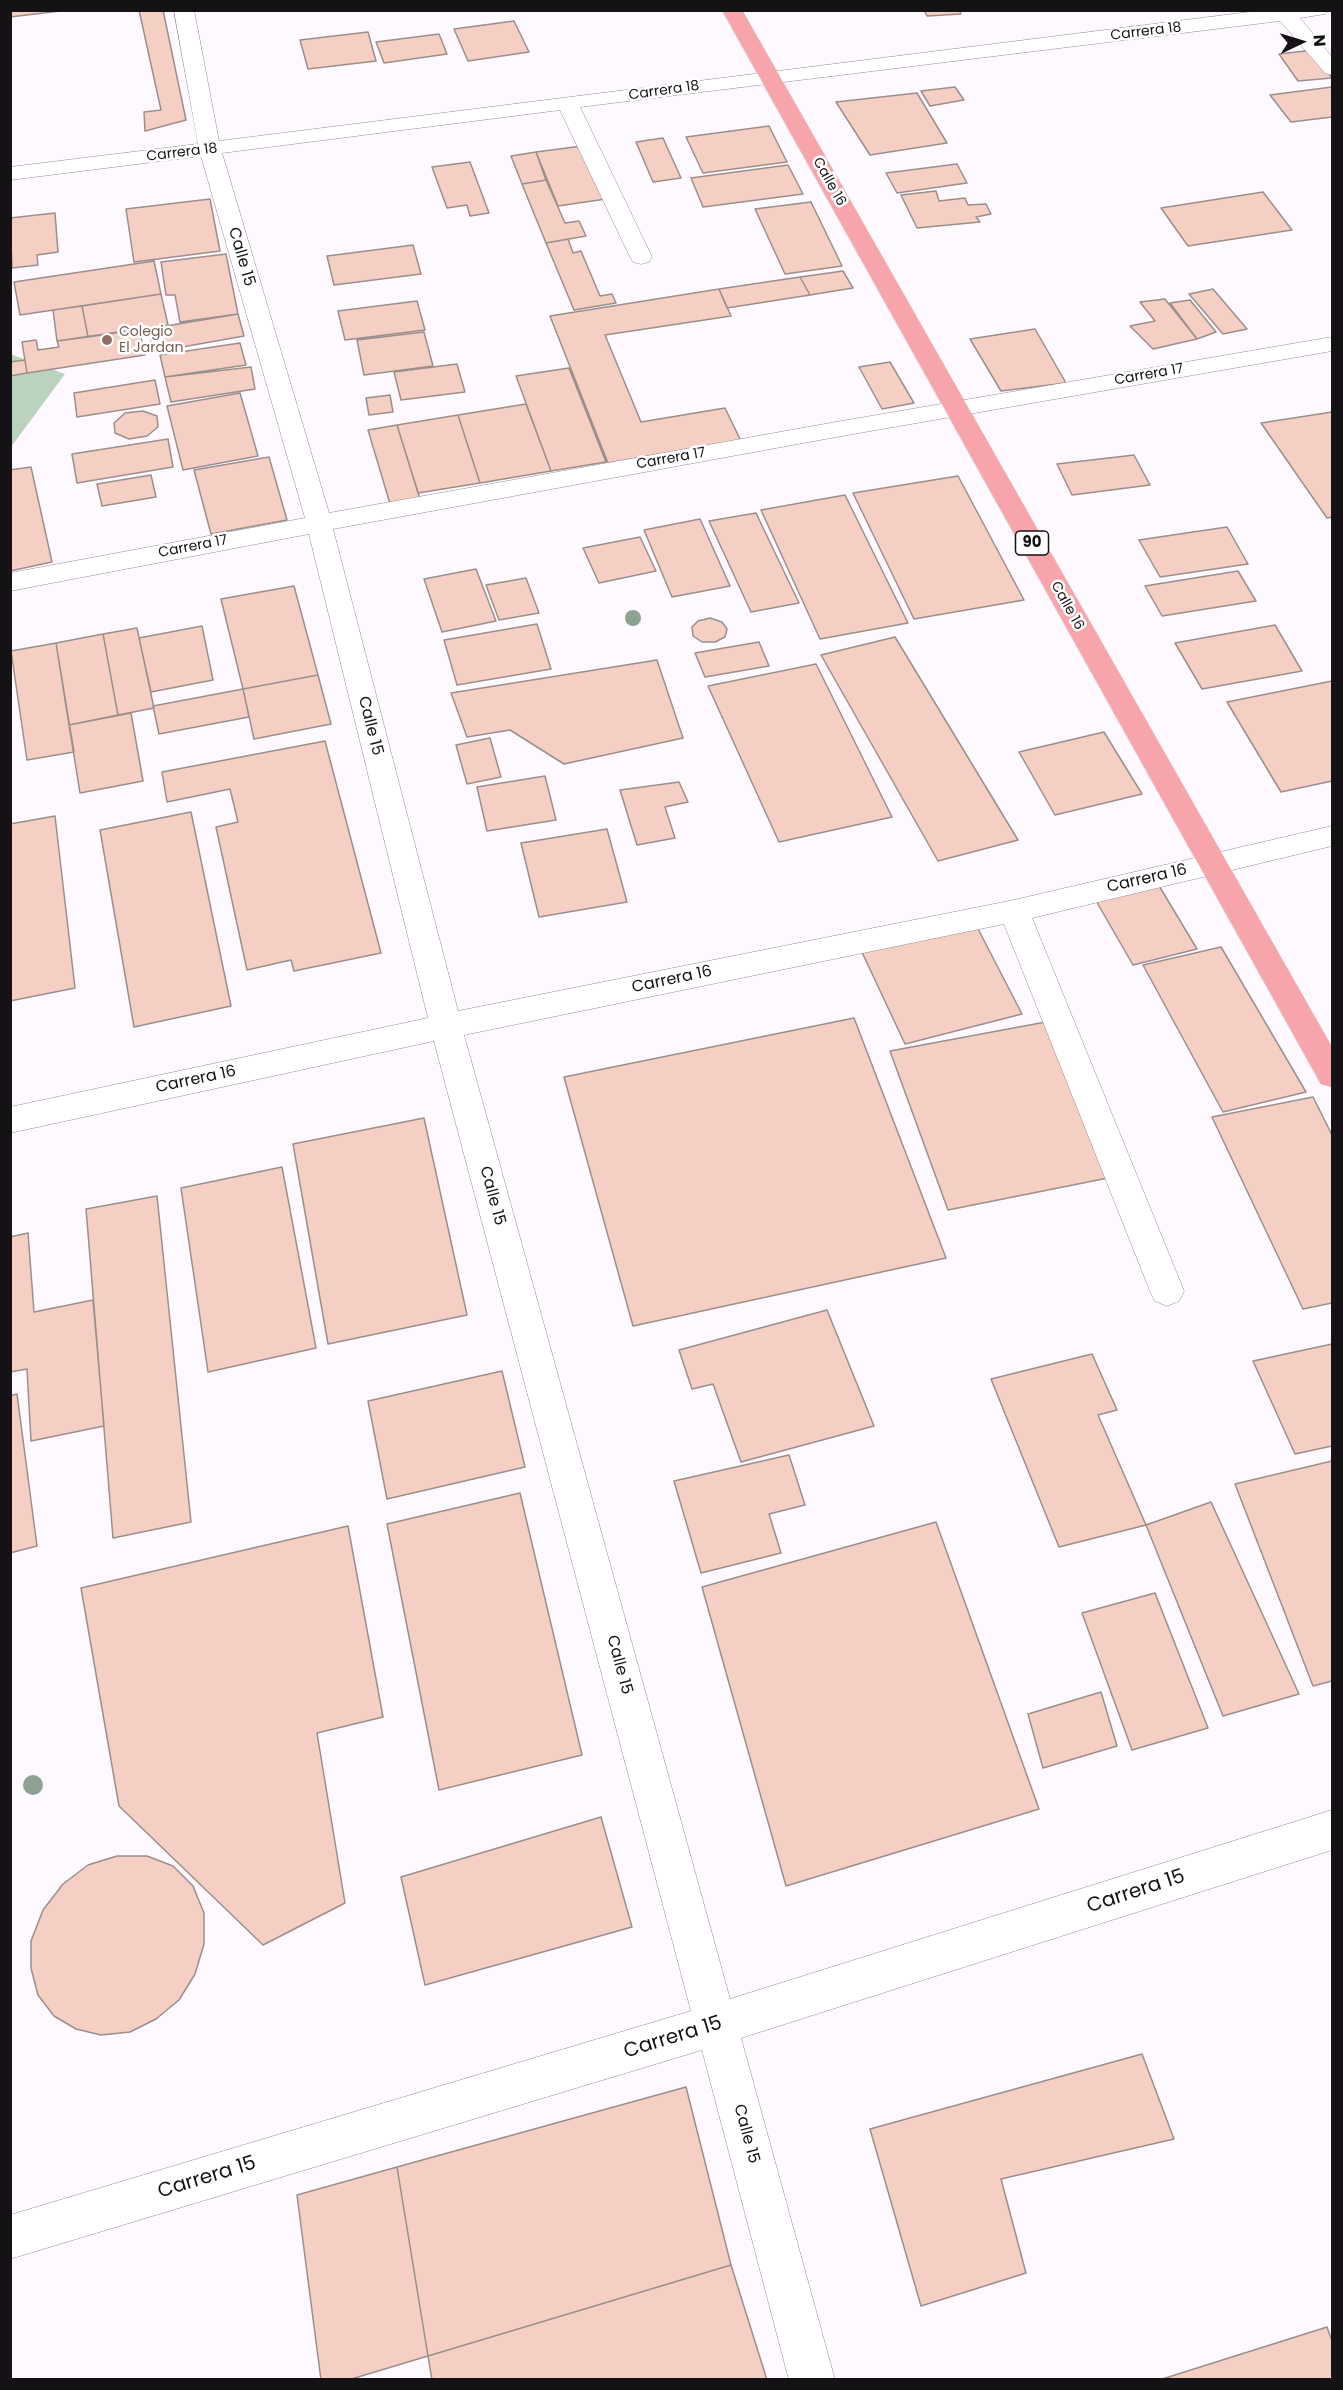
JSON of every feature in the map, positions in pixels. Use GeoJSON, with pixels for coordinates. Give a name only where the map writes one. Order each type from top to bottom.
{"type":"FeatureCollection","features":[{"type":"Feature","properties":{"kind":"highway","name":"Calle 16"},"geometry":{"type":"LineString","coordinates":[[732,10],[1332,1075]]}},
{"type":"Feature","properties":{"kind":"street","name":"Calle 15"},"geometry":{"type":"LineString","coordinates":[[184,10],[210,150],[319,523],[446,1026],[812,2379]]}},
{"type":"Feature","properties":{"kind":"street","name":"Carrera 18"},"geometry":{"type":"LineString","coordinates":[[10,174],[769,77],[1318,10]]}},
{"type":"Feature","properties":{"kind":"street"},"geometry":{"type":"LineString","coordinates":[[1323,10],[1332,21]]}},
{"type":"Feature","properties":{"kind":"street"},"geometry":{"type":"LineString","coordinates":[[1284,13],[1332,69]]}},
{"type":"Feature","properties":{"kind":"street"},"geometry":{"type":"LineString","coordinates":[[568,104],[641,257]]}},
{"type":"Feature","properties":{"kind":"street","name":"Carrera 17"},"geometry":{"type":"LineString","coordinates":[[10,582],[319,523],[956,408],[1332,344]]}},
{"type":"Feature","properties":{"kind":"street","name":"Carrera 16"},"geometry":{"type":"LineString","coordinates":[[10,1120],[446,1026],[1014,911],[1332,836]]}},
{"type":"Feature","properties":{"kind":"street"},"geometry":{"type":"LineString","coordinates":[[1014,911],[1167,1292]]}},
{"type":"Feature","properties":{"kind":"street","name":"Carrera 15"},"geometry":{"type":"LineString","coordinates":[[10,2237],[716,2025],[1332,1830]]}},
{"type":"Feature","properties":{"kind":"green space"},"geometry":{"type":"Polygon","coordinates":[[[10,354],[65,374],[11,447],[10,447],[10,354]]]}},
{"type":"Feature","properties":{"kind":"building"},"geometry":{"type":"Polygon","coordinates":[[[10,10],[69,10],[10,17],[10,10]]]}},
{"type":"Feature","properties":{"kind":"building"},"geometry":{"type":"Polygon","coordinates":[[[139,10],[163,10],[186,120],[145,131],[144,112],[161,110],[139,10]]]}},
{"type":"Feature","properties":{"kind":"building"},"geometry":{"type":"Polygon","coordinates":[[[924,10],[959,10],[961,14],[927,16],[924,10]]]}},
{"type":"Feature","properties":{"kind":"building"},"geometry":{"type":"Polygon","coordinates":[[[514,21],[529,52],[468,61],[454,29],[514,21]]]}},
{"type":"Feature","properties":{"kind":"building"},"geometry":{"type":"Polygon","coordinates":[[[368,32],[376,61],[308,69],[300,40],[368,32]]]}},
{"type":"Feature","properties":{"kind":"building"},"geometry":{"type":"Polygon","coordinates":[[[439,34],[447,54],[384,63],[376,42],[439,34]]]}},
{"type":"Feature","properties":{"kind":"building"},"geometry":{"type":"Polygon","coordinates":[[[1314,50],[1332,78],[1298,81],[1279,54],[1314,50]]]}},
{"type":"Feature","properties":{"kind":"building"},"geometry":{"type":"Polygon","coordinates":[[[955,87],[964,100],[930,106],[921,91],[955,87]]]}},
{"type":"Feature","properties":{"kind":"building"},"geometry":{"type":"Polygon","coordinates":[[[1332,87],[1332,117],[1291,122],[1270,95],[1332,87]]]}},
{"type":"Feature","properties":{"kind":"building"},"geometry":{"type":"Polygon","coordinates":[[[917,93],[947,143],[870,155],[836,102],[917,93]]]}},
{"type":"Feature","properties":{"kind":"building"},"geometry":{"type":"Polygon","coordinates":[[[769,126],[787,162],[703,173],[686,137],[769,126]]]}},
{"type":"Feature","properties":{"kind":"building"},"geometry":{"type":"Polygon","coordinates":[[[663,138],[681,178],[653,182],[636,142],[663,138]]]}},
{"type":"Feature","properties":{"kind":"building"},"geometry":{"type":"Polygon","coordinates":[[[582,146],[606,199],[558,206],[536,152],[582,146]]]}},
{"type":"Feature","properties":{"kind":"building"},"geometry":{"type":"Polygon","coordinates":[[[536,152],[546,180],[522,184],[511,156],[536,152]]]}},
{"type":"Feature","properties":{"kind":"building"},"geometry":{"type":"Polygon","coordinates":[[[470,162],[489,213],[470,216],[467,205],[447,208],[432,167],[470,162]]]}},
{"type":"Feature","properties":{"kind":"building"},"geometry":{"type":"Polygon","coordinates":[[[957,164],[967,183],[897,193],[886,173],[957,164]]]}},
{"type":"Feature","properties":{"kind":"building"},"geometry":{"type":"Polygon","coordinates":[[[788,165],[803,194],[703,207],[691,178],[788,165]]]}},
{"type":"Feature","properties":{"kind":"building"},"geometry":{"type":"Polygon","coordinates":[[[546,180],[565,223],[579,221],[586,236],[546,243],[522,184],[546,180]]]}},
{"type":"Feature","properties":{"kind":"building"},"geometry":{"type":"Polygon","coordinates":[[[936,191],[939,201],[965,198],[968,205],[986,204],[991,214],[976,217],[980,222],[917,228],[901,195],[936,191]]]}},
{"type":"Feature","properties":{"kind":"building"},"geometry":{"type":"Polygon","coordinates":[[[1263,192],[1292,230],[1188,246],[1161,208],[1263,192]]]}},
{"type":"Feature","properties":{"kind":"building"},"geometry":{"type":"Polygon","coordinates":[[[210,199],[220,251],[134,262],[126,209],[210,199]]]}},
{"type":"Feature","properties":{"kind":"building"},"geometry":{"type":"Polygon","coordinates":[[[811,202],[842,266],[785,274],[755,209],[811,202]]]}},
{"type":"Feature","properties":{"kind":"building"},"geometry":{"type":"Polygon","coordinates":[[[55,213],[58,252],[37,255],[38,265],[12,268],[10,218],[55,213]]]}},
{"type":"Feature","properties":{"kind":"building"},"geometry":{"type":"Polygon","coordinates":[[[568,239],[573,253],[581,251],[600,296],[612,294],[616,303],[574,310],[546,243],[568,239]]]}},
{"type":"Feature","properties":{"kind":"building"},"geometry":{"type":"Polygon","coordinates":[[[413,245],[421,274],[334,285],[327,256],[413,245]]]}},
{"type":"Feature","properties":{"kind":"building"},"geometry":{"type":"Polygon","coordinates":[[[226,254],[238,314],[180,322],[175,295],[166,295],[161,262],[226,254]]]}},
{"type":"Feature","properties":{"kind":"building"},"geometry":{"type":"Polygon","coordinates":[[[154,261],[161,294],[20,315],[14,282],[154,261]]]}},
{"type":"Feature","properties":{"kind":"building"},"geometry":{"type":"Polygon","coordinates":[[[843,271],[853,288],[810,295],[800,277],[843,271]]]}},
{"type":"Feature","properties":{"kind":"building"},"geometry":{"type":"Polygon","coordinates":[[[800,277],[810,295],[727,308],[719,289],[800,277]]]}},
{"type":"Feature","properties":{"kind":"building"},"geometry":{"type":"Polygon","coordinates":[[[719,289],[731,316],[605,335],[641,422],[725,408],[741,441],[608,463],[550,316],[719,289]]]}},
{"type":"Feature","properties":{"kind":"building"},"geometry":{"type":"Polygon","coordinates":[[[1213,289],[1247,329],[1223,334],[1189,294],[1213,289]]]}},
{"type":"Feature","properties":{"kind":"building"},"geometry":{"type":"Polygon","coordinates":[[[161,294],[168,325],[88,337],[82,306],[161,294]]]}},
{"type":"Feature","properties":{"kind":"building"},"geometry":{"type":"Polygon","coordinates":[[[1165,299],[1197,339],[1153,349],[1130,326],[1155,321],[1140,302],[1165,299]]]}},
{"type":"Feature","properties":{"kind":"building"},"geometry":{"type":"Polygon","coordinates":[[[1190,300],[1216,332],[1197,339],[1170,303],[1190,300]]]}},
{"type":"Feature","properties":{"kind":"building"},"geometry":{"type":"Polygon","coordinates":[[[417,301],[425,330],[345,340],[338,311],[417,301]]]}},
{"type":"Feature","properties":{"kind":"building"},"geometry":{"type":"Polygon","coordinates":[[[82,306],[88,337],[57,341],[53,310],[82,306]]]}},
{"type":"Feature","properties":{"kind":"building"},"geometry":{"type":"Polygon","coordinates":[[[238,314],[244,336],[154,352],[148,329],[238,314]]]}},
{"type":"Feature","properties":{"kind":"building"},"geometry":{"type":"Polygon","coordinates":[[[139,329],[145,355],[27,373],[22,342],[36,340],[38,350],[59,347],[57,341],[139,329]]]}},
{"type":"Feature","properties":{"kind":"building"},"geometry":{"type":"Polygon","coordinates":[[[1035,329],[1066,383],[1001,391],[970,339],[1035,329]]]}},
{"type":"Feature","properties":{"kind":"building"},"geometry":{"type":"Polygon","coordinates":[[[424,332],[433,366],[364,375],[357,340],[424,332]]]}},
{"type":"Feature","properties":{"kind":"building"},"geometry":{"type":"Polygon","coordinates":[[[240,343],[246,365],[165,377],[160,355],[240,343]]]}},
{"type":"Feature","properties":{"kind":"building"},"geometry":{"type":"Polygon","coordinates":[[[25,360],[27,373],[10,376],[10,362],[25,360]]]}},
{"type":"Feature","properties":{"kind":"building"},"geometry":{"type":"Polygon","coordinates":[[[890,362],[914,403],[882,409],[859,367],[890,362]]]}},
{"type":"Feature","properties":{"kind":"building"},"geometry":{"type":"Polygon","coordinates":[[[457,364],[465,392],[401,400],[394,372],[457,364]]]}},
{"type":"Feature","properties":{"kind":"building"},"geometry":{"type":"Polygon","coordinates":[[[251,367],[255,389],[171,402],[165,377],[251,367]]]}},
{"type":"Feature","properties":{"kind":"building"},"geometry":{"type":"Polygon","coordinates":[[[569,368],[606,462],[551,471],[516,376],[569,368]]]}},
{"type":"Feature","properties":{"kind":"building"},"geometry":{"type":"Polygon","coordinates":[[[155,380],[160,404],[77,417],[74,393],[155,380]]]}},
{"type":"Feature","properties":{"kind":"building"},"geometry":{"type":"Polygon","coordinates":[[[240,393],[258,456],[183,470],[167,406],[240,393]]]}},
{"type":"Feature","properties":{"kind":"building"},"geometry":{"type":"Polygon","coordinates":[[[390,395],[393,412],[369,415],[366,398],[390,395]]]}},
{"type":"Feature","properties":{"kind":"building"},"geometry":{"type":"Polygon","coordinates":[[[526,404],[551,471],[480,483],[458,415],[526,404]]]}},
{"type":"Feature","properties":{"kind":"building"},"geometry":{"type":"Polygon","coordinates":[[[143,411],[157,416],[158,427],[147,436],[129,439],[115,433],[114,423],[125,413],[143,411]]]}},
{"type":"Feature","properties":{"kind":"building"},"geometry":{"type":"Polygon","coordinates":[[[1332,412],[1332,517],[1327,518],[1261,423],[1332,412]]]}},
{"type":"Feature","properties":{"kind":"building"},"geometry":{"type":"Polygon","coordinates":[[[458,415],[480,483],[418,493],[397,425],[458,415]]]}},
{"type":"Feature","properties":{"kind":"building"},"geometry":{"type":"Polygon","coordinates":[[[397,425],[421,502],[391,507],[368,430],[397,425]]]}},
{"type":"Feature","properties":{"kind":"building"},"geometry":{"type":"Polygon","coordinates":[[[168,439],[173,467],[77,483],[72,454],[168,439]]]}},
{"type":"Feature","properties":{"kind":"building"},"geometry":{"type":"Polygon","coordinates":[[[1134,455],[1150,485],[1072,495],[1057,464],[1134,455]]]}},
{"type":"Feature","properties":{"kind":"building"},"geometry":{"type":"Polygon","coordinates":[[[269,457],[287,520],[211,534],[194,470],[269,457]]]}},
{"type":"Feature","properties":{"kind":"building"},"geometry":{"type":"Polygon","coordinates":[[[31,467],[52,562],[10,571],[10,470],[31,467]]]}},
{"type":"Feature","properties":{"kind":"building"},"geometry":{"type":"Polygon","coordinates":[[[151,475],[156,497],[102,506],[97,484],[151,475]]]}},
{"type":"Feature","properties":{"kind":"building"},"geometry":{"type":"Polygon","coordinates":[[[958,476],[1024,600],[914,619],[853,493],[958,476]]]}},
{"type":"Feature","properties":{"kind":"building"},"geometry":{"type":"Polygon","coordinates":[[[845,495],[908,623],[820,639],[761,510],[845,495]]]}},
{"type":"Feature","properties":{"kind":"building"},"geometry":{"type":"Polygon","coordinates":[[[756,513],[799,603],[751,612],[709,521],[756,513]]]}},
{"type":"Feature","properties":{"kind":"building"},"geometry":{"type":"Polygon","coordinates":[[[700,519],[730,586],[672,597],[644,530],[700,519]]]}},
{"type":"Feature","properties":{"kind":"building"},"geometry":{"type":"Polygon","coordinates":[[[1227,527],[1248,564],[1160,577],[1139,540],[1227,527]]]}},
{"type":"Feature","properties":{"kind":"building"},"geometry":{"type":"Polygon","coordinates":[[[640,537],[656,571],[599,583],[583,548],[640,537]]]}},
{"type":"Feature","properties":{"kind":"building"},"geometry":{"type":"Polygon","coordinates":[[[476,569],[496,621],[442,632],[424,579],[476,569]]]}},
{"type":"Feature","properties":{"kind":"building"},"geometry":{"type":"Polygon","coordinates":[[[1238,571],[1256,601],[1162,616],[1145,586],[1238,571]]]}},
{"type":"Feature","properties":{"kind":"building"},"geometry":{"type":"Polygon","coordinates":[[[526,578],[539,613],[499,620],[486,585],[526,578]]]}},
{"type":"Feature","properties":{"kind":"building"},"geometry":{"type":"Polygon","coordinates":[[[294,586],[318,675],[243,689],[221,599],[294,586]]]}},
{"type":"Feature","properties":{"kind":"building"},"geometry":{"type":"Polygon","coordinates":[[[710,618],[722,622],[727,629],[725,637],[715,642],[702,642],[693,636],[692,627],[698,621],[710,618]]]}},
{"type":"Feature","properties":{"kind":"building"},"geometry":{"type":"Polygon","coordinates":[[[537,624],[551,669],[457,685],[444,640],[537,624]]]}},
{"type":"Feature","properties":{"kind":"building"},"geometry":{"type":"Polygon","coordinates":[[[1275,625],[1302,671],[1202,689],[1175,643],[1275,625]]]}},
{"type":"Feature","properties":{"kind":"building"},"geometry":{"type":"Polygon","coordinates":[[[202,626],[213,680],[151,692],[139,638],[202,626]]]}},
{"type":"Feature","properties":{"kind":"building"},"geometry":{"type":"Polygon","coordinates":[[[137,628],[154,708],[118,715],[103,634],[137,628]]]}},
{"type":"Feature","properties":{"kind":"building"},"geometry":{"type":"Polygon","coordinates":[[[103,634],[118,715],[69,725],[56,643],[103,634]]]}},
{"type":"Feature","properties":{"kind":"building"},"geometry":{"type":"Polygon","coordinates":[[[895,637],[1018,840],[938,861],[821,655],[895,637]]]}},
{"type":"Feature","properties":{"kind":"building"},"geometry":{"type":"Polygon","coordinates":[[[759,642],[769,666],[705,677],[695,653],[759,642]]]}},
{"type":"Feature","properties":{"kind":"building"},"geometry":{"type":"Polygon","coordinates":[[[56,643],[74,752],[27,760],[11,651],[56,643]]]}},
{"type":"Feature","properties":{"kind":"building"},"geometry":{"type":"Polygon","coordinates":[[[657,660],[683,738],[564,764],[510,730],[467,737],[451,693],[657,660]]]}},
{"type":"Feature","properties":{"kind":"building"},"geometry":{"type":"Polygon","coordinates":[[[816,664],[892,817],[779,842],[708,686],[816,664]]]}},
{"type":"Feature","properties":{"kind":"building"},"geometry":{"type":"Polygon","coordinates":[[[318,675],[331,724],[254,739],[243,689],[318,675]]]}},
{"type":"Feature","properties":{"kind":"building"},"geometry":{"type":"Polygon","coordinates":[[[1332,681],[1332,781],[1281,792],[1227,702],[1332,681]]]}},
{"type":"Feature","properties":{"kind":"building"},"geometry":{"type":"Polygon","coordinates":[[[243,689],[249,717],[159,734],[153,706],[243,689]]]}},
{"type":"Feature","properties":{"kind":"building"},"geometry":{"type":"Polygon","coordinates":[[[131,713],[143,781],[80,793],[69,725],[131,713]]]}},
{"type":"Feature","properties":{"kind":"building"},"geometry":{"type":"Polygon","coordinates":[[[1104,732],[1142,794],[1055,815],[1019,752],[1104,732]]]}},
{"type":"Feature","properties":{"kind":"building"},"geometry":{"type":"Polygon","coordinates":[[[490,738],[501,777],[467,784],[456,745],[490,738]]]}},
{"type":"Feature","properties":{"kind":"building"},"geometry":{"type":"Polygon","coordinates":[[[325,741],[381,953],[294,971],[291,960],[247,970],[216,827],[238,822],[230,789],[167,802],[162,772],[325,741]]]}},
{"type":"Feature","properties":{"kind":"building"},"geometry":{"type":"Polygon","coordinates":[[[545,776],[556,820],[487,831],[477,787],[545,776]]]}},
{"type":"Feature","properties":{"kind":"building"},"geometry":{"type":"Polygon","coordinates":[[[679,782],[688,802],[665,807],[675,838],[637,845],[620,790],[679,782]]]}},
{"type":"Feature","properties":{"kind":"building"},"geometry":{"type":"Polygon","coordinates":[[[191,812],[231,1006],[134,1027],[100,830],[191,812]]]}},
{"type":"Feature","properties":{"kind":"building"},"geometry":{"type":"Polygon","coordinates":[[[55,816],[75,988],[10,1001],[10,824],[55,816]]]}},
{"type":"Feature","properties":{"kind":"building"},"geometry":{"type":"Polygon","coordinates":[[[607,829],[627,902],[539,917],[521,843],[607,829]]]}},
{"type":"Feature","properties":{"kind":"building"},"geometry":{"type":"Polygon","coordinates":[[[1158,884],[1197,949],[1133,965],[1095,899],[1158,884]]]}},
{"type":"Feature","properties":{"kind":"building"},"geometry":{"type":"Polygon","coordinates":[[[974,921],[1022,1014],[905,1044],[860,948],[974,921]]]}},
{"type":"Feature","properties":{"kind":"building"},"geometry":{"type":"Polygon","coordinates":[[[1221,947],[1306,1092],[1223,1112],[1143,965],[1221,947]]]}},
{"type":"Feature","properties":{"kind":"building"},"geometry":{"type":"Polygon","coordinates":[[[854,1018],[946,1258],[633,1326],[564,1077],[854,1018]]]}},
{"type":"Feature","properties":{"kind":"building"},"geometry":{"type":"Polygon","coordinates":[[[1051,1021],[1118,1176],[948,1210],[890,1051],[1051,1021]]]}},
{"type":"Feature","properties":{"kind":"building"},"geometry":{"type":"Polygon","coordinates":[[[1313,1097],[1332,1135],[1332,1303],[1303,1309],[1212,1117],[1313,1097]]]}},
{"type":"Feature","properties":{"kind":"building"},"geometry":{"type":"Polygon","coordinates":[[[424,1118],[467,1315],[328,1344],[293,1144],[424,1118]]]}},
{"type":"Feature","properties":{"kind":"building"},"geometry":{"type":"Polygon","coordinates":[[[282,1167],[316,1348],[208,1372],[181,1188],[282,1167]]]}},
{"type":"Feature","properties":{"kind":"building"},"geometry":{"type":"Polygon","coordinates":[[[157,1196],[191,1522],[113,1538],[86,1209],[157,1196]]]}},
{"type":"Feature","properties":{"kind":"building"},"geometry":{"type":"Polygon","coordinates":[[[28,1233],[34,1312],[93,1300],[104,1426],[31,1441],[27,1369],[10,1372],[10,1237],[28,1233]]]}},
{"type":"Feature","properties":{"kind":"building"},"geometry":{"type":"Polygon","coordinates":[[[827,1310],[874,1426],[741,1462],[713,1384],[692,1389],[679,1350],[827,1310]]]}},
{"type":"Feature","properties":{"kind":"building"},"geometry":{"type":"Polygon","coordinates":[[[1332,1344],[1332,1446],[1295,1454],[1253,1361],[1332,1344]]]}},
{"type":"Feature","properties":{"kind":"building"},"geometry":{"type":"Polygon","coordinates":[[[1092,1354],[1117,1410],[1098,1415],[1146,1525],[1059,1547],[991,1379],[1092,1354]]]}},
{"type":"Feature","properties":{"kind":"building"},"geometry":{"type":"Polygon","coordinates":[[[502,1371],[525,1467],[387,1499],[368,1401],[502,1371]]]}},
{"type":"Feature","properties":{"kind":"building"},"geometry":{"type":"Polygon","coordinates":[[[17,1394],[37,1546],[10,1553],[10,1396],[17,1394]]]}},
{"type":"Feature","properties":{"kind":"building"},"geometry":{"type":"Polygon","coordinates":[[[789,1455],[805,1505],[769,1514],[781,1553],[701,1573],[674,1481],[789,1455]]]}},
{"type":"Feature","properties":{"kind":"building"},"geometry":{"type":"Polygon","coordinates":[[[1332,1461],[1332,1681],[1313,1686],[1235,1484],[1332,1461]]]}},
{"type":"Feature","properties":{"kind":"building"},"geometry":{"type":"Polygon","coordinates":[[[520,1493],[582,1755],[439,1790],[387,1524],[520,1493]]]}},
{"type":"Feature","properties":{"kind":"building"},"geometry":{"type":"Polygon","coordinates":[[[1211,1502],[1299,1694],[1223,1716],[1146,1525],[1211,1502]]]}},
{"type":"Feature","properties":{"kind":"building"},"geometry":{"type":"Polygon","coordinates":[[[936,1522],[1039,1809],[786,1886],[702,1587],[936,1522]]]}},
{"type":"Feature","properties":{"kind":"building"},"geometry":{"type":"Polygon","coordinates":[[[348,1526],[383,1717],[317,1733],[345,1903],[263,1945],[119,1806],[81,1588],[348,1526]]]}},
{"type":"Feature","properties":{"kind":"building"},"geometry":{"type":"Polygon","coordinates":[[[1155,1593],[1208,1728],[1132,1750],[1082,1613],[1155,1593]]]}},
{"type":"Feature","properties":{"kind":"building"},"geometry":{"type":"Polygon","coordinates":[[[1101,1692],[1117,1746],[1043,1768],[1028,1714],[1101,1692]]]}},
{"type":"Feature","properties":{"kind":"building"},"geometry":{"type":"Polygon","coordinates":[[[601,1817],[632,1927],[425,1985],[401,1877],[601,1817]]]}},
{"type":"Feature","properties":{"kind":"building"},"geometry":{"type":"Polygon","coordinates":[[[117,1856],[147,1856],[173,1866],[193,1886],[204,1913],[204,1944],[195,1974],[179,2000],[156,2019],[130,2032],[101,2035],[76,2029],[54,2016],[38,1995],[31,1968],[31,1941],[43,1910],[63,1884],[88,1865],[117,1856]]]}},
{"type":"Feature","properties":{"kind":"building"},"geometry":{"type":"Polygon","coordinates":[[[1142,2054],[1174,2139],[1001,2179],[1026,2273],[921,2306],[870,2129],[1142,2054]]]}},
{"type":"Feature","properties":{"kind":"building"},"geometry":{"type":"Polygon","coordinates":[[[686,2087],[731,2265],[428,2356],[397,2167],[686,2087]]]}},
{"type":"Feature","properties":{"kind":"building"},"geometry":{"type":"Polygon","coordinates":[[[397,2167],[428,2356],[348,2380],[321,2380],[297,2195],[397,2167]]]}},
{"type":"Feature","properties":{"kind":"building"},"geometry":{"type":"Polygon","coordinates":[[[731,2265],[767,2380],[432,2380],[428,2356],[731,2265]]]}},
{"type":"Feature","properties":{"kind":"building"},"geometry":{"type":"Polygon","coordinates":[[[1327,2327],[1332,2341],[1332,2380],[1159,2380],[1327,2327]]]}},
{"type":"Feature","properties":{"kind":"place","name":"Colegio El Jardan"},"geometry":{"type":"Point","coordinates":[107,340]}}]}
